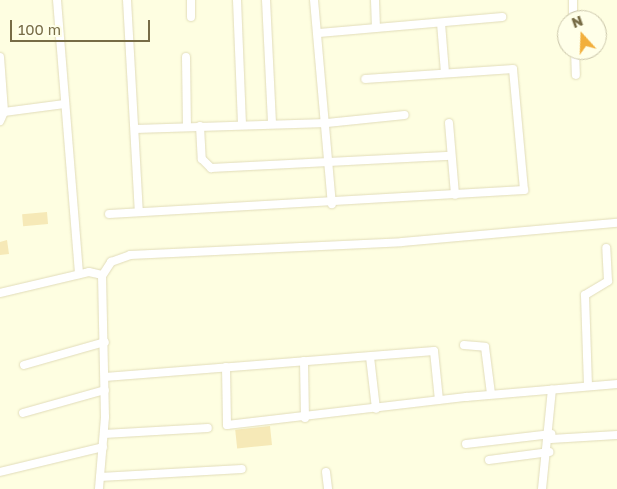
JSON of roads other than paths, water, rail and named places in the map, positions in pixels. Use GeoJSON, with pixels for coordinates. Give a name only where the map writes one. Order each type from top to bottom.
{"type":"FeatureCollection","features":[{"type":"Feature","properties":{"kind":"street"},"geometry":{"type":"LineString","coordinates":[[57,0],[79,274]]}},
{"type":"Feature","properties":{"kind":"street"},"geometry":{"type":"LineString","coordinates":[[127,0],[139,212]]}},
{"type":"Feature","properties":{"kind":"street"},"geometry":{"type":"LineString","coordinates":[[191,0],[191,17]]}},
{"type":"Feature","properties":{"kind":"street"},"geometry":{"type":"LineString","coordinates":[[237,0],[242,125]]}},
{"type":"Feature","properties":{"kind":"street"},"geometry":{"type":"LineString","coordinates":[[266,0],[272,124]]}},
{"type":"Feature","properties":{"kind":"street"},"geometry":{"type":"LineString","coordinates":[[314,0],[319,33],[327,123],[332,204]]}},
{"type":"Feature","properties":{"kind":"street"},"geometry":{"type":"LineString","coordinates":[[374,0],[376,28]]}},
{"type":"Feature","properties":{"kind":"street"},"geometry":{"type":"LineString","coordinates":[[319,33],[502,17]]}},
{"type":"Feature","properties":{"kind":"street"},"geometry":{"type":"LineString","coordinates":[[441,23],[445,73]]}},
{"type":"Feature","properties":{"kind":"street"},"geometry":{"type":"LineString","coordinates":[[0,57],[4,112],[0,121]]}},
{"type":"Feature","properties":{"kind":"street"},"geometry":{"type":"LineString","coordinates":[[186,57],[187,127]]}},
{"type":"Feature","properties":{"kind":"street"},"geometry":{"type":"LineString","coordinates":[[575,60],[576,75]]}},
{"type":"Feature","properties":{"kind":"street"},"geometry":{"type":"LineString","coordinates":[[109,214],[332,204],[524,190],[517,86],[512,69],[365,79]]}},
{"type":"Feature","properties":{"kind":"street"},"geometry":{"type":"LineString","coordinates":[[4,112],[64,104]]}},
{"type":"Feature","properties":{"kind":"street"},"geometry":{"type":"LineString","coordinates":[[135,129],[327,123],[405,115]]}},
{"type":"Feature","properties":{"kind":"street"},"geometry":{"type":"LineString","coordinates":[[449,123],[454,195]]}},
{"type":"Feature","properties":{"kind":"street"},"geometry":{"type":"LineString","coordinates":[[200,126],[206,167],[330,163],[451,156]]}},
{"type":"Feature","properties":{"kind":"street"},"geometry":{"type":"LineString","coordinates":[[99,489],[104,434],[105,390],[102,276],[111,262],[130,255],[402,242],[617,223]]}},
{"type":"Feature","properties":{"kind":"street"},"geometry":{"type":"LineString","coordinates":[[588,386],[585,296],[608,281],[606,248]]}},
{"type":"Feature","properties":{"kind":"street"},"geometry":{"type":"LineString","coordinates":[[0,293],[79,274],[102,276]]}},
{"type":"Feature","properties":{"kind":"street"},"geometry":{"type":"LineString","coordinates":[[24,365],[105,342]]}},
{"type":"Feature","properties":{"kind":"street"},"geometry":{"type":"LineString","coordinates":[[464,345],[485,347],[491,394]]}},
{"type":"Feature","properties":{"kind":"street"},"geometry":{"type":"LineString","coordinates":[[105,377],[434,351],[439,400]]}},
{"type":"Feature","properties":{"kind":"street"},"geometry":{"type":"LineString","coordinates":[[370,357],[376,409]]}},
{"type":"Feature","properties":{"kind":"street"},"geometry":{"type":"LineString","coordinates":[[304,361],[305,418]]}},
{"type":"Feature","properties":{"kind":"street"},"geometry":{"type":"LineString","coordinates":[[226,367],[227,425],[305,418],[491,394],[617,384]]}},
{"type":"Feature","properties":{"kind":"street"},"geometry":{"type":"LineString","coordinates":[[542,489],[551,436],[552,389]]}},
{"type":"Feature","properties":{"kind":"street"},"geometry":{"type":"LineString","coordinates":[[23,413],[105,390]]}},
{"type":"Feature","properties":{"kind":"street"},"geometry":{"type":"LineString","coordinates":[[104,434],[208,428]]}},
{"type":"Feature","properties":{"kind":"street"},"geometry":{"type":"LineString","coordinates":[[466,444],[551,436],[617,435]]}},
{"type":"Feature","properties":{"kind":"street"},"geometry":{"type":"LineString","coordinates":[[0,472],[103,447]]}},
{"type":"Feature","properties":{"kind":"street"},"geometry":{"type":"LineString","coordinates":[[489,460],[549,452]]}},
{"type":"Feature","properties":{"kind":"street"},"geometry":{"type":"LineString","coordinates":[[100,477],[242,468]]}},
{"type":"Feature","properties":{"kind":"street"},"geometry":{"type":"LineString","coordinates":[[326,472],[328,489]]}}]}
